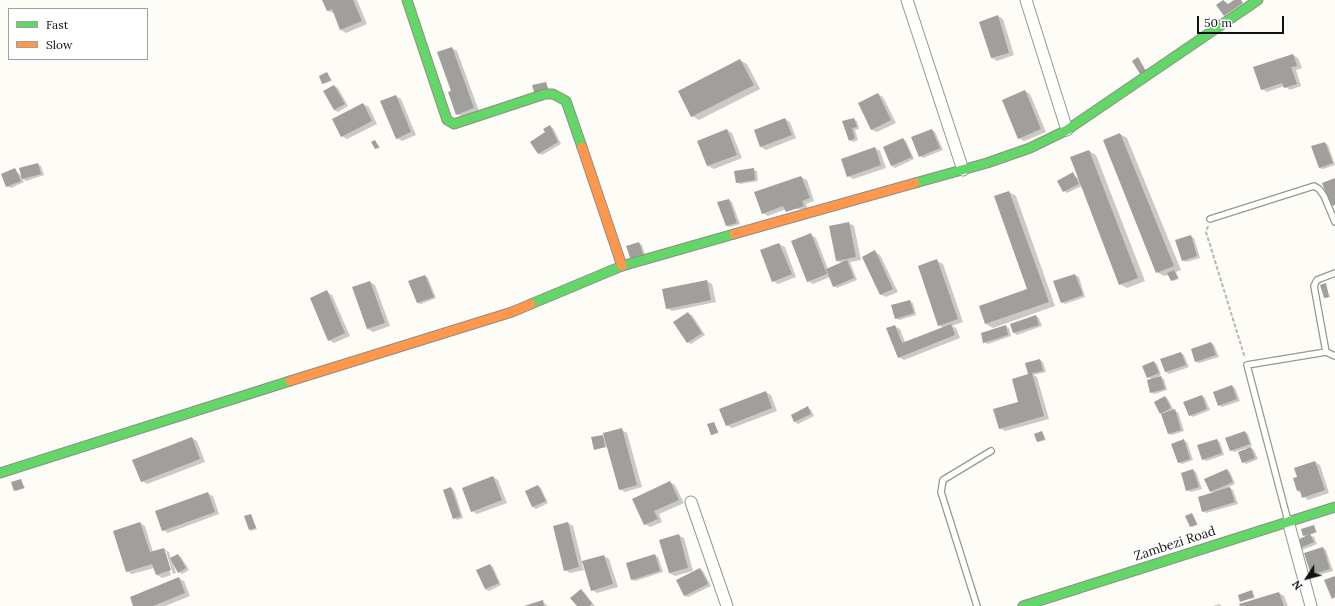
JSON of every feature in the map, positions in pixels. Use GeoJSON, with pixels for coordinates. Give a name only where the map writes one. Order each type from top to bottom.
{"type":"FeatureCollection","features":[{"type":"Feature","properties":{"kind":"street"},"geometry":{"type":"LineString","coordinates":[[407,0],[447,120],[454,124],[545,94],[553,94],[566,101],[622,266]]}},
{"type":"Feature","properties":{"kind":"street"},"geometry":{"type":"LineString","coordinates":[[907,0],[963,170]]}},
{"type":"Feature","properties":{"kind":"street"},"geometry":{"type":"LineString","coordinates":[[1026,0],[1067,130]]}},
{"type":"Feature","properties":{"kind":"street"},"geometry":{"type":"LineString","coordinates":[[0,473],[41,458],[512,312],[622,266],[963,170],[1030,148],[1067,130],[1258,0]]}},
{"type":"Feature","properties":{"kind":"street"},"geometry":{"type":"LineString","coordinates":[[691,502],[726,606]]}},
{"type":"Feature","properties":{"kind":"street","name":"Zambezi Road"},"geometry":{"type":"LineString","coordinates":[[1022,606],[1335,507]]}},
{"type":"Feature","properties":{"kind":"street"},"geometry":{"type":"LineString","coordinates":[[1288,521],[1311,606]]}},
{"type":"Feature","properties":{"kind":"lane"},"geometry":{"type":"LineString","coordinates":[[1210,219],[1314,186],[1319,189],[1324,196],[1335,222]]}},
{"type":"Feature","properties":{"kind":"lane"},"geometry":{"type":"LineString","coordinates":[[1326,352],[1314,286],[1317,280],[1335,272]]}},
{"type":"Feature","properties":{"kind":"lane"},"geometry":{"type":"LineString","coordinates":[[1288,521],[1247,365],[1326,352],[1335,356]]}},
{"type":"Feature","properties":{"kind":"lane"},"geometry":{"type":"LineString","coordinates":[[977,606],[941,492],[943,480],[991,451]]}},
{"type":"Feature","properties":{"kind":"path"},"geometry":{"type":"LineString","coordinates":[[1210,219],[1206,232],[1247,365]]}},
{"type":"Feature","properties":{"kind":"building"},"geometry":{"type":"Polygon","coordinates":[[[322,0],[353,0],[362,21],[340,30],[332,9],[327,11],[322,0]]]}},
{"type":"Feature","properties":{"kind":"building"},"geometry":{"type":"Polygon","coordinates":[[[1223,0],[1228,4],[1234,0],[1241,0],[1243,3],[1224,16],[1216,5],[1223,0]]]}},
{"type":"Feature","properties":{"kind":"building"},"geometry":{"type":"Polygon","coordinates":[[[998,15],[1009,53],[991,58],[979,22],[998,15]]]}},
{"type":"Feature","properties":{"kind":"building"},"geometry":{"type":"Polygon","coordinates":[[[452,47],[474,108],[456,115],[448,92],[451,91],[437,52],[452,47]]]}},
{"type":"Feature","properties":{"kind":"building"},"geometry":{"type":"Polygon","coordinates":[[[1293,54],[1297,66],[1291,67],[1297,84],[1284,88],[1282,83],[1261,90],[1253,67],[1293,54]]]}},
{"type":"Feature","properties":{"kind":"building"},"geometry":{"type":"Polygon","coordinates":[[[1138,57],[1146,71],[1140,74],[1132,61],[1138,57]]]}},
{"type":"Feature","properties":{"kind":"building"},"geometry":{"type":"Polygon","coordinates":[[[740,59],[754,85],[691,117],[678,91],[740,59]]]}},
{"type":"Feature","properties":{"kind":"building"},"geometry":{"type":"Polygon","coordinates":[[[327,72],[331,80],[322,84],[319,76],[327,72]]]}},
{"type":"Feature","properties":{"kind":"building"},"geometry":{"type":"Polygon","coordinates":[[[546,82],[549,91],[535,95],[532,85],[546,82]]]}},
{"type":"Feature","properties":{"kind":"building"},"geometry":{"type":"Polygon","coordinates":[[[334,85],[345,104],[334,110],[323,91],[334,85]]]}},
{"type":"Feature","properties":{"kind":"building"},"geometry":{"type":"Polygon","coordinates":[[[1025,90],[1041,129],[1018,139],[1002,100],[1025,90]]]}},
{"type":"Feature","properties":{"kind":"building"},"geometry":{"type":"Polygon","coordinates":[[[878,93],[891,120],[871,130],[858,103],[878,93]]]}},
{"type":"Feature","properties":{"kind":"building"},"geometry":{"type":"Polygon","coordinates":[[[396,95],[411,132],[396,139],[380,101],[396,95]]]}},
{"type":"Feature","properties":{"kind":"building"},"geometry":{"type":"Polygon","coordinates":[[[363,103],[372,121],[341,137],[332,119],[363,103]]]}},
{"type":"Feature","properties":{"kind":"building"},"geometry":{"type":"Polygon","coordinates":[[[785,118],[792,135],[760,147],[754,130],[785,118]]]}},
{"type":"Feature","properties":{"kind":"building"},"geometry":{"type":"Polygon","coordinates":[[[854,118],[857,127],[852,128],[855,138],[849,141],[842,121],[854,118]]]}},
{"type":"Feature","properties":{"kind":"building"},"geometry":{"type":"Polygon","coordinates":[[[550,125],[558,142],[538,154],[530,142],[545,132],[543,129],[550,125]]]}},
{"type":"Feature","properties":{"kind":"building"},"geometry":{"type":"Polygon","coordinates":[[[727,129],[737,155],[707,166],[697,141],[727,129]]]}},
{"type":"Feature","properties":{"kind":"building"},"geometry":{"type":"Polygon","coordinates":[[[932,129],[940,148],[919,157],[911,137],[932,129]]]}},
{"type":"Feature","properties":{"kind":"building"},"geometry":{"type":"Polygon","coordinates":[[[1120,133],[1174,266],[1156,273],[1103,140],[1120,133]]]}},
{"type":"Feature","properties":{"kind":"building"},"geometry":{"type":"Polygon","coordinates":[[[903,138],[912,157],[891,166],[883,147],[903,138]]]}},
{"type":"Feature","properties":{"kind":"building"},"geometry":{"type":"Polygon","coordinates":[[[375,140],[379,147],[375,149],[371,142],[375,140]]]}},
{"type":"Feature","properties":{"kind":"building"},"geometry":{"type":"Polygon","coordinates":[[[1325,142],[1333,163],[1319,168],[1311,146],[1325,142]]]}},
{"type":"Feature","properties":{"kind":"building"},"geometry":{"type":"Polygon","coordinates":[[[875,147],[881,165],[847,177],[841,159],[875,147]]]}},
{"type":"Feature","properties":{"kind":"building"},"geometry":{"type":"Polygon","coordinates":[[[1089,150],[1138,278],[1119,285],[1070,157],[1089,150]]]}},
{"type":"Feature","properties":{"kind":"building"},"geometry":{"type":"Polygon","coordinates":[[[38,163],[41,174],[22,179],[19,168],[38,163]]]}},
{"type":"Feature","properties":{"kind":"building"},"geometry":{"type":"Polygon","coordinates":[[[15,168],[21,181],[6,187],[1,174],[15,168]]]}},
{"type":"Feature","properties":{"kind":"building"},"geometry":{"type":"Polygon","coordinates":[[[754,168],[755,180],[736,183],[734,171],[754,168]]]}},
{"type":"Feature","properties":{"kind":"building"},"geometry":{"type":"Polygon","coordinates":[[[1073,172],[1079,184],[1063,192],[1057,181],[1073,172]]]}},
{"type":"Feature","properties":{"kind":"building"},"geometry":{"type":"Polygon","coordinates":[[[801,176],[810,198],[802,201],[804,206],[786,212],[783,206],[762,214],[754,192],[801,176]]]}},
{"type":"Feature","properties":{"kind":"building"},"geometry":{"type":"Polygon","coordinates":[[[1335,178],[1335,205],[1331,206],[1322,183],[1335,178]]]}},
{"type":"Feature","properties":{"kind":"building"},"geometry":{"type":"Polygon","coordinates":[[[1009,191],[1049,302],[985,324],[979,306],[1027,289],[994,196],[1009,191]]]}},
{"type":"Feature","properties":{"kind":"building"},"geometry":{"type":"Polygon","coordinates":[[[729,199],[737,223],[726,226],[717,202],[729,199]]]}},
{"type":"Feature","properties":{"kind":"building"},"geometry":{"type":"Polygon","coordinates":[[[849,222],[856,257],[836,261],[829,226],[849,222]]]}},
{"type":"Feature","properties":{"kind":"building"},"geometry":{"type":"Polygon","coordinates":[[[811,233],[827,274],[807,282],[791,241],[811,233]]]}},
{"type":"Feature","properties":{"kind":"building"},"geometry":{"type":"Polygon","coordinates":[[[1191,235],[1197,256],[1182,261],[1175,240],[1191,235]]]}},
{"type":"Feature","properties":{"kind":"building"},"geometry":{"type":"Polygon","coordinates":[[[639,242],[644,257],[631,260],[626,246],[639,242]]]}},
{"type":"Feature","properties":{"kind":"building"},"geometry":{"type":"Polygon","coordinates":[[[779,243],[792,274],[772,282],[760,250],[779,243]]]}},
{"type":"Feature","properties":{"kind":"building"},"geometry":{"type":"Polygon","coordinates":[[[875,250],[893,289],[880,295],[862,257],[875,250]]]}},
{"type":"Feature","properties":{"kind":"building"},"geometry":{"type":"Polygon","coordinates":[[[937,259],[958,319],[938,326],[918,266],[937,259]]]}},
{"type":"Feature","properties":{"kind":"building"},"geometry":{"type":"Polygon","coordinates":[[[847,260],[854,278],[833,287],[826,269],[847,260]]]}},
{"type":"Feature","properties":{"kind":"building"},"geometry":{"type":"Polygon","coordinates":[[[1174,270],[1178,278],[1171,281],[1167,273],[1174,270]]]}},
{"type":"Feature","properties":{"kind":"building"},"geometry":{"type":"Polygon","coordinates":[[[1075,274],[1083,295],[1061,303],[1053,281],[1075,274]]]}},
{"type":"Feature","properties":{"kind":"building"},"geometry":{"type":"Polygon","coordinates":[[[425,275],[434,297],[417,303],[408,281],[425,275]]]}},
{"type":"Feature","properties":{"kind":"building"},"geometry":{"type":"Polygon","coordinates":[[[707,280],[711,300],[666,309],[662,289],[707,280]]]}},
{"type":"Feature","properties":{"kind":"building"},"geometry":{"type":"Polygon","coordinates":[[[370,281],[385,323],[367,329],[352,287],[370,281]]]}},
{"type":"Feature","properties":{"kind":"building"},"geometry":{"type":"Polygon","coordinates":[[[1326,283],[1329,297],[1324,298],[1320,285],[1326,283]]]}},
{"type":"Feature","properties":{"kind":"building"},"geometry":{"type":"Polygon","coordinates":[[[327,290],[345,333],[328,341],[310,298],[327,290]]]}},
{"type":"Feature","properties":{"kind":"building"},"geometry":{"type":"Polygon","coordinates":[[[910,300],[914,313],[895,319],[891,305],[910,300]]]}},
{"type":"Feature","properties":{"kind":"building"},"geometry":{"type":"Polygon","coordinates":[[[688,312],[702,333],[687,343],[673,322],[688,312]]]}},
{"type":"Feature","properties":{"kind":"building"},"geometry":{"type":"Polygon","coordinates":[[[1036,315],[1039,325],[1013,333],[1010,324],[1036,315]]]}},
{"type":"Feature","properties":{"kind":"building"},"geometry":{"type":"Polygon","coordinates":[[[951,324],[955,335],[898,358],[886,328],[895,325],[902,343],[951,324]]]}},
{"type":"Feature","properties":{"kind":"building"},"geometry":{"type":"Polygon","coordinates":[[[1006,325],[1008,335],[983,343],[981,333],[1006,325]]]}},
{"type":"Feature","properties":{"kind":"building"},"geometry":{"type":"Polygon","coordinates":[[[1211,342],[1216,355],[1195,362],[1191,349],[1211,342]]]}},
{"type":"Feature","properties":{"kind":"building"},"geometry":{"type":"Polygon","coordinates":[[[1181,352],[1186,365],[1165,372],[1160,359],[1181,352]]]}},
{"type":"Feature","properties":{"kind":"building"},"geometry":{"type":"Polygon","coordinates":[[[1040,359],[1043,371],[1032,373],[1044,416],[999,429],[993,409],[1018,402],[1012,379],[1028,374],[1025,363],[1040,359]]]}},
{"type":"Feature","properties":{"kind":"building"},"geometry":{"type":"Polygon","coordinates":[[[1154,361],[1159,373],[1147,378],[1142,366],[1154,361]]]}},
{"type":"Feature","properties":{"kind":"building"},"geometry":{"type":"Polygon","coordinates":[[[1161,376],[1165,389],[1150,393],[1147,380],[1161,376]]]}},
{"type":"Feature","properties":{"kind":"building"},"geometry":{"type":"Polygon","coordinates":[[[1232,385],[1237,399],[1218,406],[1213,392],[1232,385]]]}},
{"type":"Feature","properties":{"kind":"building"},"geometry":{"type":"Polygon","coordinates":[[[766,391],[772,408],[726,426],[719,409],[766,391]]]}},
{"type":"Feature","properties":{"kind":"building"},"geometry":{"type":"Polygon","coordinates":[[[1202,395],[1207,409],[1189,416],[1183,402],[1202,395]]]}},
{"type":"Feature","properties":{"kind":"building"},"geometry":{"type":"Polygon","coordinates":[[[1165,396],[1171,408],[1160,414],[1154,402],[1165,396]]]}},
{"type":"Feature","properties":{"kind":"building"},"geometry":{"type":"Polygon","coordinates":[[[808,406],[811,414],[794,422],[791,415],[808,406]]]}},
{"type":"Feature","properties":{"kind":"building"},"geometry":{"type":"Polygon","coordinates":[[[1175,409],[1181,430],[1168,434],[1161,414],[1175,409]]]}},
{"type":"Feature","properties":{"kind":"building"},"geometry":{"type":"Polygon","coordinates":[[[714,422],[718,432],[711,435],[707,424],[714,422]]]}},
{"type":"Feature","properties":{"kind":"building"},"geometry":{"type":"Polygon","coordinates":[[[622,428],[637,485],[619,490],[603,433],[622,428]]]}},
{"type":"Feature","properties":{"kind":"building"},"geometry":{"type":"Polygon","coordinates":[[[1042,431],[1045,439],[1037,442],[1034,434],[1042,431]]]}},
{"type":"Feature","properties":{"kind":"building"},"geometry":{"type":"Polygon","coordinates":[[[1245,431],[1250,444],[1230,451],[1225,438],[1245,431]]]}},
{"type":"Feature","properties":{"kind":"building"},"geometry":{"type":"Polygon","coordinates":[[[603,435],[605,447],[594,450],[591,437],[603,435]]]}},
{"type":"Feature","properties":{"kind":"building"},"geometry":{"type":"Polygon","coordinates":[[[192,437],[200,459],[141,482],[132,460],[192,437]]]}},
{"type":"Feature","properties":{"kind":"building"},"geometry":{"type":"Polygon","coordinates":[[[1184,439],[1190,459],[1178,463],[1171,444],[1184,439]]]}},
{"type":"Feature","properties":{"kind":"building"},"geometry":{"type":"Polygon","coordinates":[[[1217,439],[1222,453],[1202,460],[1197,445],[1217,439]]]}},
{"type":"Feature","properties":{"kind":"building"},"geometry":{"type":"Polygon","coordinates":[[[1251,447],[1255,458],[1242,463],[1238,452],[1251,447]]]}},
{"type":"Feature","properties":{"kind":"building"},"geometry":{"type":"Polygon","coordinates":[[[1315,461],[1325,490],[1302,498],[1300,490],[1297,491],[1293,478],[1297,477],[1294,468],[1315,461]]]}},
{"type":"Feature","properties":{"kind":"building"},"geometry":{"type":"Polygon","coordinates":[[[1193,469],[1199,487],[1186,491],[1181,473],[1193,469]]]}},
{"type":"Feature","properties":{"kind":"building"},"geometry":{"type":"Polygon","coordinates":[[[1227,469],[1233,482],[1210,492],[1204,479],[1227,469]]]}},
{"type":"Feature","properties":{"kind":"building"},"geometry":{"type":"Polygon","coordinates":[[[493,476],[502,500],[471,512],[462,488],[493,476]]]}},
{"type":"Feature","properties":{"kind":"building"},"geometry":{"type":"Polygon","coordinates":[[[21,479],[24,488],[14,491],[11,482],[21,479]]]}},
{"type":"Feature","properties":{"kind":"building"},"geometry":{"type":"Polygon","coordinates":[[[670,481],[679,500],[654,511],[658,519],[644,525],[632,499],[670,481]]]}},
{"type":"Feature","properties":{"kind":"building"},"geometry":{"type":"Polygon","coordinates":[[[538,485],[546,501],[532,507],[525,491],[538,485]]]}},
{"type":"Feature","properties":{"kind":"building"},"geometry":{"type":"Polygon","coordinates":[[[451,487],[461,516],[453,519],[443,490],[451,487]]]}},
{"type":"Feature","properties":{"kind":"building"},"geometry":{"type":"Polygon","coordinates":[[[1230,487],[1235,502],[1202,512],[1198,497],[1230,487]]]}},
{"type":"Feature","properties":{"kind":"building"},"geometry":{"type":"Polygon","coordinates":[[[208,492],[215,512],[162,531],[155,511],[208,492]]]}},
{"type":"Feature","properties":{"kind":"building"},"geometry":{"type":"Polygon","coordinates":[[[1192,513],[1197,524],[1190,527],[1185,516],[1192,513]]]}},
{"type":"Feature","properties":{"kind":"building"},"geometry":{"type":"Polygon","coordinates":[[[251,514],[256,528],[249,530],[244,516],[251,514]]]}},
{"type":"Feature","properties":{"kind":"building"},"geometry":{"type":"Polygon","coordinates":[[[140,522],[150,552],[164,548],[171,570],[156,575],[152,564],[126,572],[113,531],[140,522]]]}},
{"type":"Feature","properties":{"kind":"building"},"geometry":{"type":"Polygon","coordinates":[[[568,522],[579,567],[564,571],[553,526],[568,522]]]}},
{"type":"Feature","properties":{"kind":"building"},"geometry":{"type":"Polygon","coordinates":[[[1314,525],[1316,532],[1310,534],[1314,542],[1298,549],[1295,541],[1308,535],[1303,536],[1301,529],[1314,525]]]}},
{"type":"Feature","properties":{"kind":"building"},"geometry":{"type":"Polygon","coordinates":[[[679,534],[688,568],[669,573],[659,540],[679,534]]]}},
{"type":"Feature","properties":{"kind":"building"},"geometry":{"type":"Polygon","coordinates":[[[1323,547],[1330,569],[1311,575],[1304,553],[1323,547]]]}},
{"type":"Feature","properties":{"kind":"building"},"geometry":{"type":"Polygon","coordinates":[[[178,554],[186,568],[178,573],[170,558],[178,554]]]}},
{"type":"Feature","properties":{"kind":"building"},"geometry":{"type":"Polygon","coordinates":[[[655,554],[660,571],[631,580],[626,563],[655,554]]]}},
{"type":"Feature","properties":{"kind":"building"},"geometry":{"type":"Polygon","coordinates":[[[604,555],[613,584],[591,591],[582,561],[604,555]]]}},
{"type":"Feature","properties":{"kind":"building"},"geometry":{"type":"Polygon","coordinates":[[[490,564],[499,583],[485,589],[476,570],[490,564]]]}},
{"type":"Feature","properties":{"kind":"building"},"geometry":{"type":"Polygon","coordinates":[[[700,568],[708,584],[684,596],[676,580],[700,568]]]}},
{"type":"Feature","properties":{"kind":"building"},"geometry":{"type":"Polygon","coordinates":[[[1335,576],[1335,597],[1332,599],[1324,580],[1335,576]]]}},
{"type":"Feature","properties":{"kind":"building"},"geometry":{"type":"Polygon","coordinates":[[[179,577],[185,593],[153,606],[133,606],[130,597],[179,577]]]}},
{"type":"Feature","properties":{"kind":"building"},"geometry":{"type":"Polygon","coordinates":[[[581,589],[592,604],[589,606],[577,606],[570,598],[581,589]]]}},
{"type":"Feature","properties":{"kind":"building"},"geometry":{"type":"Polygon","coordinates":[[[1252,590],[1254,597],[1240,602],[1238,595],[1252,590]]]}},
{"type":"Feature","properties":{"kind":"building"},"geometry":{"type":"Polygon","coordinates":[[[1279,592],[1284,606],[1240,606],[1239,604],[1279,592]]]}},
{"type":"Feature","properties":{"kind":"building"},"geometry":{"type":"Polygon","coordinates":[[[543,600],[544,606],[524,606],[543,600]]]}},
{"type":"Feature","properties":{"kind":"traffic: fast"},"geometry":{"type":"LineString","coordinates":[[407,0],[447,120],[454,124],[545,94],[553,94],[566,101],[582,147]]}},
{"type":"Feature","properties":{"kind":"traffic: fast"},"geometry":{"type":"LineString","coordinates":[[915,183],[987,163],[1030,148],[1067,130],[1258,0]]}},
{"type":"Feature","properties":{"kind":"traffic: fast"},"geometry":{"type":"LineString","coordinates":[[531,304],[622,266],[734,234]]}},
{"type":"Feature","properties":{"kind":"traffic: fast"},"geometry":{"type":"LineString","coordinates":[[0,473],[290,381]]}},
{"type":"Feature","properties":{"kind":"traffic: fast"},"geometry":{"type":"LineString","coordinates":[[1023,606],[1335,507]]}},
{"type":"Feature","properties":{"kind":"traffic: slow"},"geometry":{"type":"LineString","coordinates":[[582,147],[622,266]]}},
{"type":"Feature","properties":{"kind":"traffic: slow"},"geometry":{"type":"LineString","coordinates":[[734,234],[915,183]]}},
{"type":"Feature","properties":{"kind":"traffic: slow"},"geometry":{"type":"LineString","coordinates":[[290,381],[512,312],[531,304]]}}]}
